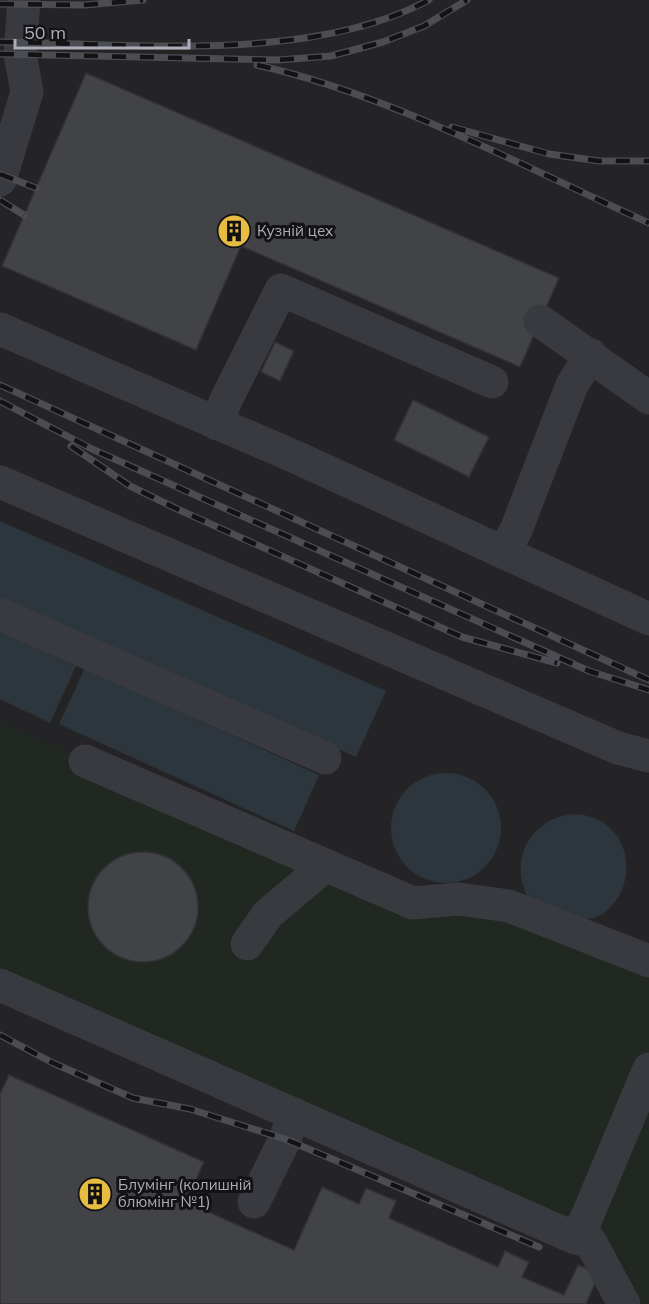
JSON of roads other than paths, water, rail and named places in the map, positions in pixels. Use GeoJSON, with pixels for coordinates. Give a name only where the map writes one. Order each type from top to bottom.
{"type":"FeatureCollection","features":[{"type":"Feature","properties":{"kind":"lane"},"geometry":{"type":"LineString","coordinates":[[0,180],[27,92],[20,54],[24,0]]}},
{"type":"Feature","properties":{"kind":"lane"},"geometry":{"type":"LineString","coordinates":[[217,424],[225,402],[281,290],[492,382]]}},
{"type":"Feature","properties":{"kind":"lane"},"geometry":{"type":"LineString","coordinates":[[540,321],[649,398]]}},
{"type":"Feature","properties":{"kind":"lane"},"geometry":{"type":"LineString","coordinates":[[0,329],[649,618]]}},
{"type":"Feature","properties":{"kind":"lane"},"geometry":{"type":"LineString","coordinates":[[504,552],[516,530],[572,385],[591,355]]}},
{"type":"Feature","properties":{"kind":"lane"},"geometry":{"type":"LineString","coordinates":[[0,482],[618,748],[649,756]]}},
{"type":"Feature","properties":{"kind":"lane"},"geometry":{"type":"LineString","coordinates":[[0,614],[325,758]]}},
{"type":"Feature","properties":{"kind":"lane"},"geometry":{"type":"LineString","coordinates":[[86,761],[413,903],[459,899],[509,906],[649,961]]}},
{"type":"Feature","properties":{"kind":"lane"},"geometry":{"type":"LineString","coordinates":[[247,945],[268,914],[324,866]]}},
{"type":"Feature","properties":{"kind":"lane"},"geometry":{"type":"LineString","coordinates":[[0,985],[575,1238],[590,1241],[624,1304]]}},
{"type":"Feature","properties":{"kind":"lane"},"geometry":{"type":"LineString","coordinates":[[575,1238],[586,1220],[649,1069]]}},
{"type":"Feature","properties":{"kind":"lane"},"geometry":{"type":"LineString","coordinates":[[254,1202],[285,1139],[294,1114]]}},
{"type":"Feature","properties":{"kind":"railway"},"geometry":{"type":"LineString","coordinates":[[0,4],[84,5],[143,0]]}},
{"type":"Feature","properties":{"kind":"railway"},"geometry":{"type":"LineString","coordinates":[[0,42],[162,46],[276,42],[330,34],[382,20],[429,0]]}},
{"type":"Feature","properties":{"kind":"railway"},"geometry":{"type":"LineString","coordinates":[[0,54],[278,60],[331,56],[383,42],[424,26],[467,0]]}},
{"type":"Feature","properties":{"kind":"railway"},"geometry":{"type":"LineString","coordinates":[[257,65],[307,78],[407,113],[649,223]]}},
{"type":"Feature","properties":{"kind":"railway"},"geometry":{"type":"LineString","coordinates":[[452,127],[549,154],[599,161],[649,161]]}},
{"type":"Feature","properties":{"kind":"railway"},"geometry":{"type":"LineString","coordinates":[[0,174],[36,188]]}},
{"type":"Feature","properties":{"kind":"railway"},"geometry":{"type":"LineString","coordinates":[[0,200],[24,215]]}},
{"type":"Feature","properties":{"kind":"railway"},"geometry":{"type":"LineString","coordinates":[[0,385],[649,680]]}},
{"type":"Feature","properties":{"kind":"railway"},"geometry":{"type":"LineString","coordinates":[[0,401],[92,449],[589,671],[649,690]]}},
{"type":"Feature","properties":{"kind":"railway"},"geometry":{"type":"LineString","coordinates":[[71,446],[130,486],[175,508],[462,637],[557,663]]}},
{"type":"Feature","properties":{"kind":"railway"},"geometry":{"type":"LineString","coordinates":[[0,1035],[53,1063],[133,1098],[190,1109],[285,1139],[539,1247]]}},
{"type":"Feature","properties":{"kind":"place","name":"Кузній цех"},"geometry":{"type":"Point","coordinates":[234,231]}},
{"type":"Feature","properties":{"kind":"place","name":"Блумінг (колишній блюмінг №1)"},"geometry":{"type":"Point","coordinates":[95,1194]}}]}
